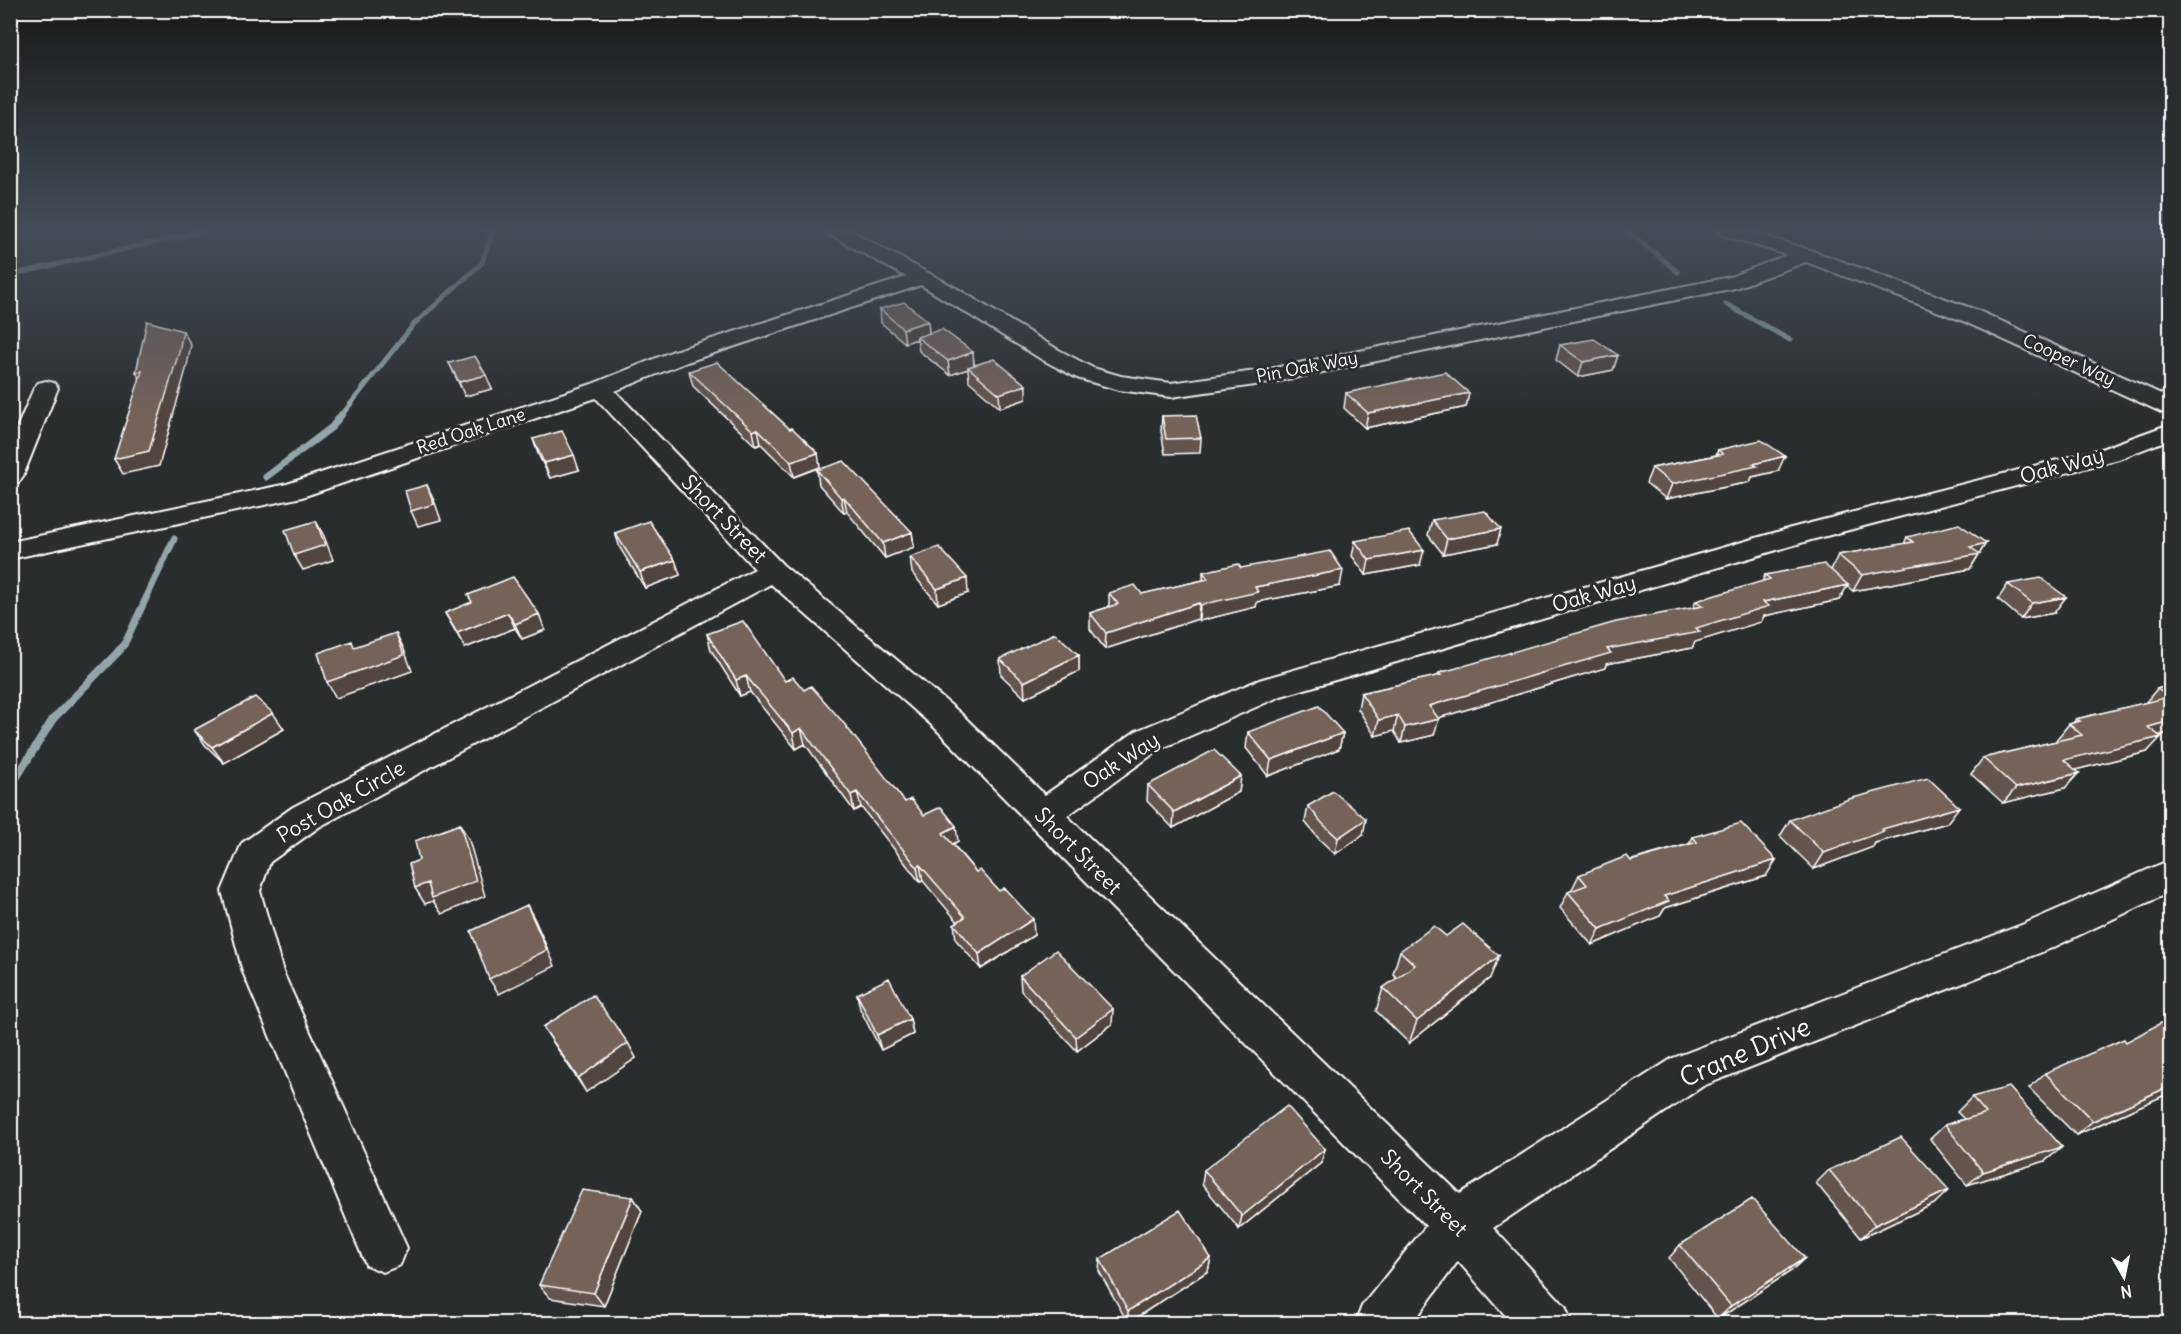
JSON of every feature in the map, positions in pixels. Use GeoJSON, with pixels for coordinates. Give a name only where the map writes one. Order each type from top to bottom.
{"type":"FeatureCollection","features":[{"type":"Feature","properties":{"kind":"street","name":"Red Oak Lane"},"geometry":{"type":"LineString","coordinates":[[10,551],[293,491],[600,389],[679,357],[875,293]]}},
{"type":"Feature","properties":{"kind":"street","name":"Pin Oak Way"},"geometry":{"type":"LineString","coordinates":[[951,293],[1049,354],[1085,373],[1119,383],[1171,390],[1269,376],[1679,293]]}},
{"type":"Feature","properties":{"kind":"street","name":"Cooper Way"},"geometry":{"type":"LineString","coordinates":[[1909,293],[1971,316],[2170,407]]}},
{"type":"Feature","properties":{"kind":"street"},"geometry":{"type":"LineString","coordinates":[[10,476],[46,388]]}},
{"type":"Feature","properties":{"kind":"street","name":"Short Street"},"geometry":{"type":"LineString","coordinates":[[600,389],[773,571],[947,720],[1457,1224],[1547,1323]]}},
{"type":"Feature","properties":{"kind":"street","name":"Oak Way"},"geometry":{"type":"LineString","coordinates":[[1042,815],[1148,740],[1270,688],[1801,534],[2110,454],[2170,431]]}},
{"type":"Feature","properties":{"kind":"street","name":"Post Oak Circle"},"geometry":{"type":"LineString","coordinates":[[383,1248],[263,972],[241,891],[255,853],[306,817],[773,571]]}},
{"type":"Feature","properties":{"kind":"street","name":"Crane Drive"},"geometry":{"type":"LineString","coordinates":[[1380,1323],[1457,1224],[1688,1072],[2038,936],[2170,875]]}},
{"type":"Feature","properties":{"kind":"building"},"geometry":{"type":"Polygon","coordinates":[[[904,302],[928,321],[903,329],[880,309],[904,302]]]}},
{"type":"Feature","properties":{"kind":"building"},"geometry":{"type":"Polygon","coordinates":[[[147,321],[183,331],[179,352],[149,451],[114,459],[142,371],[136,372],[147,321]]]}},
{"type":"Feature","properties":{"kind":"building"},"geometry":{"type":"Polygon","coordinates":[[[942,329],[973,352],[948,361],[917,337],[942,329]]]}},
{"type":"Feature","properties":{"kind":"building"},"geometry":{"type":"Polygon","coordinates":[[[1594,339],[1618,355],[1583,362],[1560,345],[1594,339]]]}},
{"type":"Feature","properties":{"kind":"building"},"geometry":{"type":"Polygon","coordinates":[[[475,356],[486,375],[459,382],[449,363],[475,356]]]}},
{"type":"Feature","properties":{"kind":"building"},"geometry":{"type":"Polygon","coordinates":[[[994,359],[1026,385],[999,394],[968,367],[994,359]]]}},
{"type":"Feature","properties":{"kind":"building"},"geometry":{"type":"Polygon","coordinates":[[[717,362],[818,453],[791,462],[758,429],[753,431],[689,371],[717,362]]]}},
{"type":"Feature","properties":{"kind":"building"},"geometry":{"type":"Polygon","coordinates":[[[1445,372],[1469,393],[1368,413],[1346,393],[1445,372]]]}},
{"type":"Feature","properties":{"kind":"building"},"geometry":{"type":"Polygon","coordinates":[[[1196,415],[1201,438],[1166,439],[1162,416],[1196,415]]]}},
{"type":"Feature","properties":{"kind":"building"},"geometry":{"type":"Polygon","coordinates":[[[562,431],[574,455],[544,463],[533,439],[562,431]]]}},
{"type":"Feature","properties":{"kind":"building"},"geometry":{"type":"Polygon","coordinates":[[[1761,440],[1785,456],[1753,464],[1757,466],[1672,484],[1652,468],[1723,454],[1718,450],[1761,440]]]}},
{"type":"Feature","properties":{"kind":"building"},"geometry":{"type":"Polygon","coordinates":[[[844,461],[912,532],[883,543],[844,497],[841,498],[817,470],[844,461]]]}},
{"type":"Feature","properties":{"kind":"building"},"geometry":{"type":"Polygon","coordinates":[[[427,485],[434,504],[411,511],[405,491],[427,485]]]}},
{"type":"Feature","properties":{"kind":"building"},"geometry":{"type":"Polygon","coordinates":[[[1485,511],[1501,529],[1447,539],[1432,520],[1485,511]]]}},
{"type":"Feature","properties":{"kind":"building"},"geometry":{"type":"Polygon","coordinates":[[[316,521],[325,545],[294,555],[285,530],[316,521]]]}},
{"type":"Feature","properties":{"kind":"building"},"geometry":{"type":"Polygon","coordinates":[[[649,521],[675,560],[640,572],[615,533],[649,521]]]}},
{"type":"Feature","properties":{"kind":"building"},"geometry":{"type":"Polygon","coordinates":[[[1959,524],[1986,543],[1970,547],[1980,554],[1862,575],[1838,555],[1913,542],[1907,537],[1959,524]]]}},
{"type":"Feature","properties":{"kind":"building"},"geometry":{"type":"Polygon","coordinates":[[[1409,531],[1424,550],[1369,560],[1355,541],[1409,531]]]}},
{"type":"Feature","properties":{"kind":"building"},"geometry":{"type":"Polygon","coordinates":[[[939,547],[967,578],[937,589],[910,557],[939,547]]]}},
{"type":"Feature","properties":{"kind":"building"},"geometry":{"type":"Polygon","coordinates":[[[1330,551],[1343,570],[1255,587],[1258,592],[1200,605],[1199,603],[1106,633],[1090,613],[1118,604],[1109,593],[1135,585],[1142,594],[1208,579],[1203,572],[1238,564],[1241,568],[1330,551]]]}},
{"type":"Feature","properties":{"kind":"building"},"geometry":{"type":"Polygon","coordinates":[[[1824,564],[1848,585],[1763,602],[1769,606],[1696,628],[1700,632],[1607,649],[1611,653],[1429,706],[1439,719],[1405,727],[1398,715],[1379,720],[1361,693],[1441,675],[1439,673],[1616,622],[1703,606],[1696,601],[1770,579],[1765,575],[1824,564]]]}},
{"type":"Feature","properties":{"kind":"building"},"geometry":{"type":"Polygon","coordinates":[[[513,577],[539,614],[515,624],[508,613],[457,633],[445,613],[472,602],[468,595],[513,577]]]}},
{"type":"Feature","properties":{"kind":"building"},"geometry":{"type":"Polygon","coordinates":[[[2041,578],[2066,597],[2032,603],[2008,584],[2041,578]]]}},
{"type":"Feature","properties":{"kind":"building"},"geometry":{"type":"Polygon","coordinates":[[[743,621],[785,681],[793,677],[804,690],[811,686],[842,721],[905,802],[911,799],[924,815],[941,807],[956,826],[943,833],[976,872],[980,870],[999,891],[1004,888],[1033,919],[979,954],[954,924],[965,917],[920,865],[917,867],[857,792],[851,795],[801,728],[793,733],[746,676],[736,680],[707,634],[743,621]]]}},
{"type":"Feature","properties":{"kind":"building"},"geometry":{"type":"Polygon","coordinates":[[[396,633],[404,655],[327,682],[318,653],[352,641],[354,647],[396,633]]]}},
{"type":"Feature","properties":{"kind":"building"},"geometry":{"type":"Polygon","coordinates":[[[1055,633],[1079,655],[1024,682],[1000,659],[1055,633]]]}},
{"type":"Feature","properties":{"kind":"building"},"geometry":{"type":"Polygon","coordinates":[[[2170,685],[2170,721],[2148,727],[2161,737],[2064,760],[2079,773],[2016,788],[1983,758],[2082,735],[2069,724],[2080,721],[2076,719],[2169,697],[2157,689],[2170,685]]]}},
{"type":"Feature","properties":{"kind":"building"},"geometry":{"type":"Polygon","coordinates":[[[255,697],[273,713],[212,747],[194,730],[255,697]]]}},
{"type":"Feature","properties":{"kind":"building"},"geometry":{"type":"Polygon","coordinates":[[[1319,706],[1343,733],[1271,760],[1248,732],[1319,706]]]}},
{"type":"Feature","properties":{"kind":"building"},"geometry":{"type":"Polygon","coordinates":[[[1214,750],[1241,776],[1174,812],[1148,785],[1214,750]]]}},
{"type":"Feature","properties":{"kind":"building"},"geometry":{"type":"Polygon","coordinates":[[[1928,778],[1959,807],[1882,829],[1884,831],[1824,853],[1790,820],[1849,799],[1928,778]]]}},
{"type":"Feature","properties":{"kind":"building"},"geometry":{"type":"Polygon","coordinates":[[[1333,791],[1366,819],[1338,838],[1308,806],[1333,791]]]}},
{"type":"Feature","properties":{"kind":"building"},"geometry":{"type":"Polygon","coordinates":[[[1741,823],[1776,860],[1664,896],[1669,901],[1600,929],[1568,892],[1587,885],[1579,875],[1627,856],[1631,861],[1697,842],[1693,837],[1741,823]]]}},
{"type":"Feature","properties":{"kind":"building"},"geometry":{"type":"Polygon","coordinates":[[[460,824],[476,881],[432,898],[428,883],[415,888],[409,864],[419,860],[415,841],[460,824]]]}},
{"type":"Feature","properties":{"kind":"building"},"geometry":{"type":"Polygon","coordinates":[[[527,905],[547,950],[489,979],[471,931],[527,905]]]}},
{"type":"Feature","properties":{"kind":"building"},"geometry":{"type":"Polygon","coordinates":[[[1463,924],[1499,956],[1417,1021],[1383,988],[1415,965],[1400,951],[1434,926],[1446,936],[1463,924]]]}},
{"type":"Feature","properties":{"kind":"building"},"geometry":{"type":"Polygon","coordinates":[[[1056,950],[1113,1009],[1076,1037],[1020,976],[1056,950]]]}},
{"type":"Feature","properties":{"kind":"building"},"geometry":{"type":"Polygon","coordinates":[[[889,978],[910,1019],[877,1035],[857,994],[889,978]]]}},
{"type":"Feature","properties":{"kind":"building"},"geometry":{"type":"Polygon","coordinates":[[[593,995],[628,1043],[578,1078],[543,1027],[593,995]]]}},
{"type":"Feature","properties":{"kind":"building"},"geometry":{"type":"Polygon","coordinates":[[[2170,1018],[2170,1086],[2093,1121],[2045,1073],[2124,1039],[2126,1042],[2170,1018]]]}},
{"type":"Feature","properties":{"kind":"building"},"geometry":{"type":"Polygon","coordinates":[[[2009,1087],[2062,1147],[1983,1172],[1945,1125],[1986,1113],[1972,1097],[2009,1087]]]}},
{"type":"Feature","properties":{"kind":"building"},"geometry":{"type":"Polygon","coordinates":[[[1287,1106],[1325,1149],[1242,1216],[1204,1170],[1287,1106]]]}},
{"type":"Feature","properties":{"kind":"building"},"geometry":{"type":"Polygon","coordinates":[[[1901,1137],[1949,1190],[1875,1225],[1829,1170],[1901,1137]]]}},
{"type":"Feature","properties":{"kind":"building"},"geometry":{"type":"Polygon","coordinates":[[[582,1190],[633,1197],[594,1293],[539,1285],[582,1190]]]}},
{"type":"Feature","properties":{"kind":"building"},"geometry":{"type":"Polygon","coordinates":[[[1752,1199],[1805,1258],[1731,1306],[1680,1245],[1752,1199]]]}},
{"type":"Feature","properties":{"kind":"building"},"geometry":{"type":"Polygon","coordinates":[[[1180,1210],[1211,1258],[1128,1311],[1100,1259],[1180,1210]]]}},
{"type":"Feature","properties":{"kind":"building"},"geometry":{"type":"Polygon","coordinates":[[[1037,1317],[1040,1323],[1027,1323],[1037,1317]]]}},
{"type":"Feature","properties":{"kind":"waterway"},"geometry":{"type":"LineString","coordinates":[[341,416],[414,324],[448,293]]}},
{"type":"Feature","properties":{"kind":"waterway"},"geometry":{"type":"LineString","coordinates":[[1726,304],[1790,340]]}},
{"type":"Feature","properties":{"kind":"waterway"},"geometry":{"type":"LineString","coordinates":[[266,477],[332,427],[342,414]]}},
{"type":"Feature","properties":{"kind":"waterway"},"geometry":{"type":"LineString","coordinates":[[118,651],[124,645],[174,539]]}},
{"type":"Feature","properties":{"kind":"waterway"},"geometry":{"type":"LineString","coordinates":[[10,788],[53,719],[120,650]]}}]}
